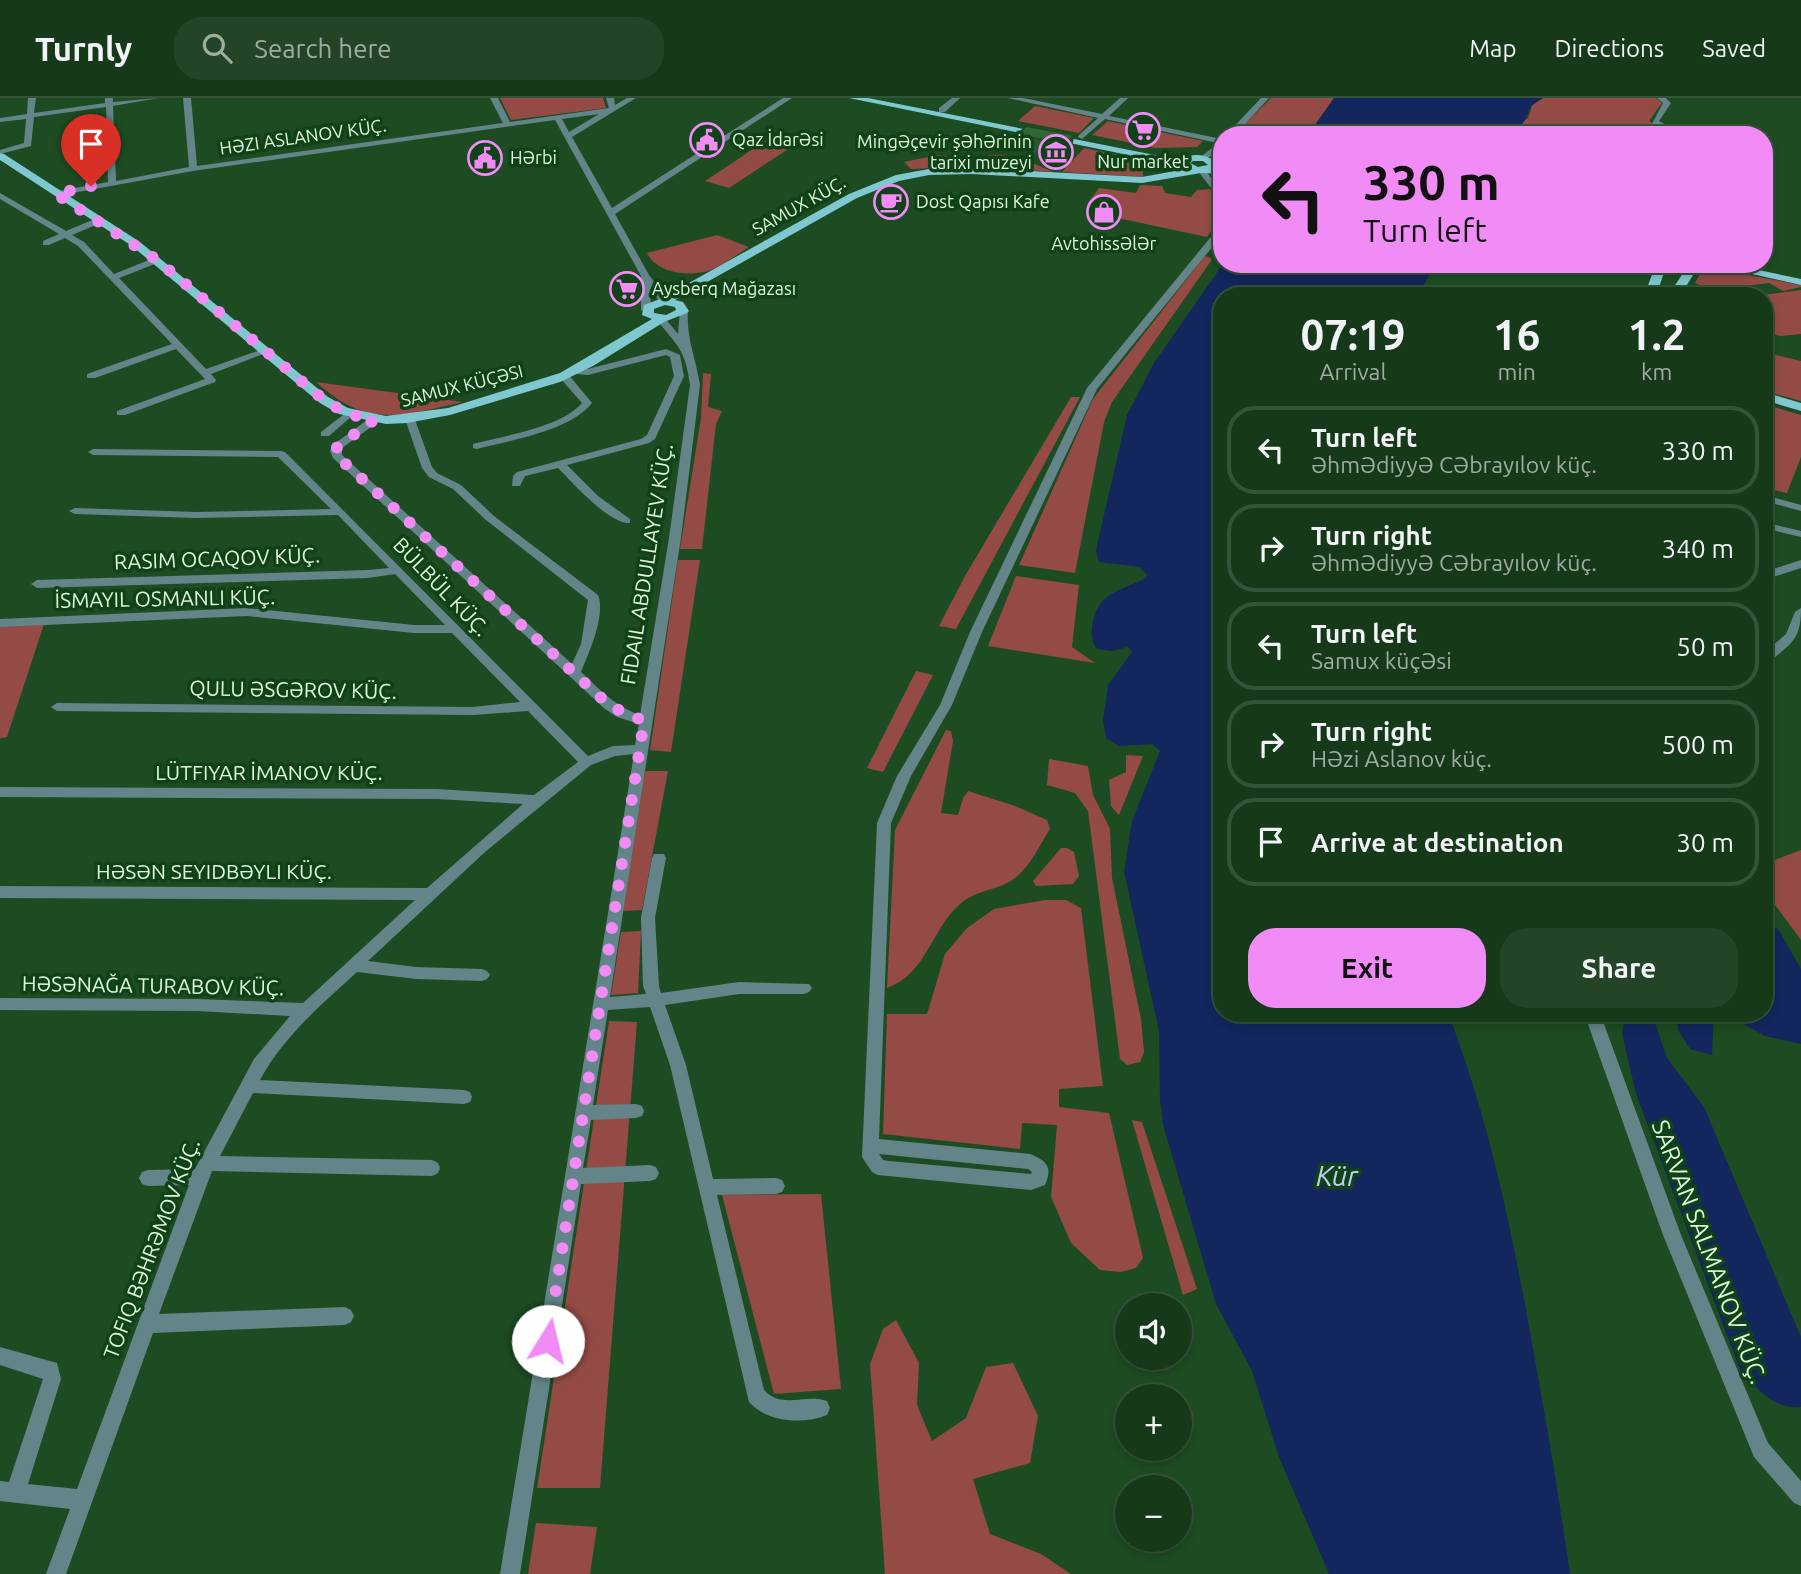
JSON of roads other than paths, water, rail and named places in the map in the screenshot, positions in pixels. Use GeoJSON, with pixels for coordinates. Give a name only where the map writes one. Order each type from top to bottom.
{"type":"FeatureCollection","features":[{"type":"Feature","properties":{"kind":"main road"},"geometry":{"type":"LineString","coordinates":[[854,98],[1133,152],[1201,170],[1213,171]]}},
{"type":"Feature","properties":{"kind":"main road"},"geometry":{"type":"LineString","coordinates":[[881,98],[1213,161]]}},
{"type":"Feature","properties":{"kind":"main road"},"geometry":{"type":"LineString","coordinates":[[1133,152],[1163,166],[1162,173],[1150,179]]}},
{"type":"Feature","properties":{"kind":"main road","name":"SAMUX KÜÇƏSI"},"geometry":{"type":"LineString","coordinates":[[0,154],[157,260],[324,400],[348,414],[374,420],[410,419],[463,407],[570,373],[593,360]]}},
{"type":"Feature","properties":{"kind":"main road"},"geometry":{"type":"LineString","coordinates":[[1150,179],[1185,165],[1188,159],[1203,158],[1213,163]]}},
{"type":"Feature","properties":{"kind":"main road"},"geometry":{"type":"LineString","coordinates":[[1201,170],[1213,167]]}},
{"type":"Feature","properties":{"kind":"main road","name":"SAMUX KÜÇ."},"geometry":{"type":"LineString","coordinates":[[593,360],[650,305],[664,301],[711,276],[862,192],[911,175],[971,171],[1150,179],[1201,170]]}},
{"type":"Feature","properties":{"kind":"main road"},"geometry":{"type":"LineString","coordinates":[[1762,273],[1801,280]]}},
{"type":"Feature","properties":{"kind":"main road"},"geometry":{"type":"LineString","coordinates":[[1771,273],[1801,280]]}},
{"type":"Feature","properties":{"kind":"main road"},"geometry":{"type":"LineString","coordinates":[[593,360],[662,319],[677,316],[711,276]]}},
{"type":"Feature","properties":{"kind":"main road"},"geometry":{"type":"LineString","coordinates":[[664,301],[679,304],[683,311]]}},
{"type":"Feature","properties":{"kind":"main road"},"geometry":{"type":"LineString","coordinates":[[646,310],[648,315],[662,319]]}},
{"type":"Feature","properties":{"kind":"main road"},"geometry":{"type":"LineString","coordinates":[[1773,399],[1801,407]]}},
{"type":"Feature","properties":{"kind":"street"},"geometry":{"type":"LineString","coordinates":[[0,154],[28,144],[32,98]]}},
{"type":"Feature","properties":{"kind":"street"},"geometry":{"type":"LineString","coordinates":[[0,120],[109,101],[154,98]]}},
{"type":"Feature","properties":{"kind":"street"},"geometry":{"type":"LineString","coordinates":[[187,98],[193,169]]}},
{"type":"Feature","properties":{"kind":"street"},"geometry":{"type":"LineString","coordinates":[[494,98],[507,123]]}},
{"type":"Feature","properties":{"kind":"street"},"geometry":{"type":"LineString","coordinates":[[610,98],[613,110]]}},
{"type":"Feature","properties":{"kind":"street"},"geometry":{"type":"LineString","coordinates":[[567,136],[632,98]]}},
{"type":"Feature","properties":{"kind":"street"},"geometry":{"type":"LineString","coordinates":[[612,212],[788,98]]}},
{"type":"Feature","properties":{"kind":"street"},"geometry":{"type":"LineString","coordinates":[[942,110],[956,98]]}},
{"type":"Feature","properties":{"kind":"street"},"geometry":{"type":"LineString","coordinates":[[1012,98],[1213,140]]}},
{"type":"Feature","properties":{"kind":"street"},"geometry":{"type":"LineString","coordinates":[[1082,137],[1124,98]]}},
{"type":"Feature","properties":{"kind":"street"},"geometry":{"type":"LineString","coordinates":[[1239,126],[1265,98]]}},
{"type":"Feature","properties":{"kind":"street"},"geometry":{"type":"LineString","coordinates":[[1661,98],[1667,103],[1656,122],[1663,126]]}},
{"type":"Feature","properties":{"kind":"street"},"geometry":{"type":"LineString","coordinates":[[109,101],[112,182]]}},
{"type":"Feature","properties":{"kind":"street","name":"HƏZI ASLANOV KÜÇ."},"geometry":{"type":"LineString","coordinates":[[56,194],[193,169],[613,110]]}},
{"type":"Feature","properties":{"kind":"street"},"geometry":{"type":"LineString","coordinates":[[557,117],[612,212],[645,276],[664,301]]}},
{"type":"Feature","properties":{"kind":"street"},"geometry":{"type":"LineString","coordinates":[[1203,158],[1213,150]]}},
{"type":"Feature","properties":{"kind":"street"},"geometry":{"type":"LineString","coordinates":[[1201,170],[1213,187]]}},
{"type":"Feature","properties":{"kind":"street"},"geometry":{"type":"LineString","coordinates":[[0,195],[81,244],[211,380],[121,413]]}},
{"type":"Feature","properties":{"kind":"street"},"geometry":{"type":"LineString","coordinates":[[46,243],[100,220]]}},
{"type":"Feature","properties":{"kind":"street"},"geometry":{"type":"LineString","coordinates":[[870,1146],[1030,1162],[1041,1168],[1042,1174],[1039,1179],[1031,1182],[889,1169],[878,1167],[870,1157],[870,1146],[884,823],[905,776],[946,705],[975,632],[1093,388],[1213,240]]}},
{"type":"Feature","properties":{"kind":"street"},"geometry":{"type":"LineString","coordinates":[[114,277],[157,260]]}},
{"type":"Feature","properties":{"kind":"street"},"geometry":{"type":"LineString","coordinates":[[645,276],[646,310]]}},
{"type":"Feature","properties":{"kind":"street","name":"FIDAIL ABDULLAYEV KÜÇ."},"geometry":{"type":"LineString","coordinates":[[510,1574],[675,538],[695,385],[682,329],[683,311]]}},
{"type":"Feature","properties":{"kind":"street"},"geometry":{"type":"LineString","coordinates":[[662,319],[687,350]]}},
{"type":"Feature","properties":{"kind":"street"},"geometry":{"type":"LineString","coordinates":[[91,376],[179,345]]}},
{"type":"Feature","properties":{"kind":"street"},"geometry":{"type":"LineString","coordinates":[[205,373],[266,351]]}},
{"type":"Feature","properties":{"kind":"street"},"geometry":{"type":"LineString","coordinates":[[477,446],[564,420],[583,410],[587,403],[570,373],[588,372],[666,352],[675,355],[679,376],[651,436],[645,441],[521,474],[517,476],[516,484]]}},
{"type":"Feature","properties":{"kind":"street"},"geometry":{"type":"LineString","coordinates":[[325,434],[348,414]]}},
{"type":"Feature","properties":{"kind":"street"},"geometry":{"type":"LineString","coordinates":[[410,419],[427,468],[433,475],[457,487],[490,518],[594,598],[587,644],[573,673]]}},
{"type":"Feature","properties":{"kind":"street"},"geometry":{"type":"LineString","coordinates":[[374,420],[338,446],[335,450],[337,456],[610,706],[644,721]]}},
{"type":"Feature","properties":{"kind":"street","name":"BÜLBÜL KÜÇ."},"geometry":{"type":"LineString","coordinates":[[93,452],[278,453],[341,512],[586,762]]}},
{"type":"Feature","properties":{"kind":"street"},"geometry":{"type":"LineString","coordinates":[[560,464],[594,498],[626,521]]}},
{"type":"Feature","properties":{"kind":"street"},"geometry":{"type":"LineString","coordinates":[[1773,500],[1801,508]]}},
{"type":"Feature","properties":{"kind":"street"},"geometry":{"type":"LineString","coordinates":[[75,511],[196,515],[341,512]]}},
{"type":"Feature","properties":{"kind":"street"},"geometry":{"type":"LineString","coordinates":[[1773,527],[1801,534]]}},
{"type":"Feature","properties":{"kind":"street"},"geometry":{"type":"LineString","coordinates":[[1773,573],[1801,564]]}},
{"type":"Feature","properties":{"kind":"street","name":"RASIM OCAQOV KÜÇ."},"geometry":{"type":"LineString","coordinates":[[37,584],[368,574],[398,570]]}},
{"type":"Feature","properties":{"kind":"street"},"geometry":{"type":"LineString","coordinates":[[0,623],[247,612],[414,629],[455,629]]}},
{"type":"Feature","properties":{"kind":"street"},"geometry":{"type":"LineString","coordinates":[[1773,652],[1791,636],[1801,612]]}},
{"type":"Feature","properties":{"kind":"street","name":"QULU ƏSGƏROV KÜÇ."},"geometry":{"type":"LineString","coordinates":[[57,707],[473,711],[529,706]]}},
{"type":"Feature","properties":{"kind":"street","name":"TOFIQ BƏHRƏMOV KÜÇ."},"geometry":{"type":"LineString","coordinates":[[56,1574],[204,1170],[260,1064],[305,1010],[428,894],[537,800],[586,762],[613,751],[641,749]]}},
{"type":"Feature","properties":{"kind":"street","name":"LÜTFIYAR İMANOV KÜÇ."},"geometry":{"type":"LineString","coordinates":[[0,792],[437,794],[537,800]]}},
{"type":"Feature","properties":{"kind":"street"},"geometry":{"type":"LineString","coordinates":[[659,858],[648,918],[648,965],[654,1000],[678,1065],[756,1395],[763,1406],[777,1410],[820,1408]]}},
{"type":"Feature","properties":{"kind":"street","name":"HƏSƏN SEYIDBƏYLI KÜÇ."},"geometry":{"type":"LineString","coordinates":[[0,892],[428,894]]}},
{"type":"Feature","properties":{"kind":"street"},"geometry":{"type":"LineString","coordinates":[[353,965],[416,973],[482,975]]}},
{"type":"Feature","properties":{"kind":"street"},"geometry":{"type":"LineString","coordinates":[[602,1004],[739,988],[804,988]]}},
{"type":"Feature","properties":{"kind":"street","name":"HƏSƏNAĞA TURABOV KÜÇ."},"geometry":{"type":"LineString","coordinates":[[0,1004],[197,1005],[305,1010]]}},
{"type":"Feature","properties":{"kind":"street","name":"SARVAN SALMANOV KÜÇ."},"geometry":{"type":"LineString","coordinates":[[1595,1022],[1672,1235],[1761,1450],[1801,1496]]}},
{"type":"Feature","properties":{"kind":"street"},"geometry":{"type":"LineString","coordinates":[[248,1086],[464,1097]]}},
{"type":"Feature","properties":{"kind":"street"},"geometry":{"type":"LineString","coordinates":[[584,1112],[636,1111]]}},
{"type":"Feature","properties":{"kind":"street"},"geometry":{"type":"LineString","coordinates":[[148,1178],[204,1170],[432,1168]]}},
{"type":"Feature","properties":{"kind":"street"},"geometry":{"type":"LineString","coordinates":[[574,1176],[650,1173]]}},
{"type":"Feature","properties":{"kind":"street"},"geometry":{"type":"LineString","coordinates":[[707,1187],[776,1186]]}},
{"type":"Feature","properties":{"kind":"street"},"geometry":{"type":"LineString","coordinates":[[146,1324],[345,1316]]}},
{"type":"Feature","properties":{"kind":"street"},"geometry":{"type":"LineString","coordinates":[[0,1356],[50,1370],[52,1380],[8,1492],[82,1500]]}},
{"type":"Feature","properties":{"kind":"water"},"geometry":{"type":"Polygon","coordinates":[[[1334,98],[1543,98],[1531,106],[1520,126],[1314,126],[1334,98]]]}},
{"type":"Feature","properties":{"kind":"water","name":"Kür"},"geometry":{"type":"Polygon","coordinates":[[[1217,273],[1430,273],[1423,287],[1213,287],[1213,1022],[1451,1022],[1476,1094],[1507,1218],[1542,1401],[1570,1574],[1329,1574],[1279,1457],[1252,1371],[1216,1304],[1163,1125],[1159,1031],[1124,872],[1132,821],[1160,751],[1152,744],[1119,746],[1106,738],[1103,720],[1108,685],[1132,652],[1128,647],[1111,651],[1097,649],[1092,633],[1096,612],[1105,599],[1147,575],[1140,567],[1099,562],[1096,550],[1127,415],[1154,363],[1217,273]]]}},
{"type":"Feature","properties":{"kind":"water"},"geometry":{"type":"Polygon","coordinates":[[[1773,925],[1801,969],[1801,1044],[1765,1036],[1740,1022],[1773,1022],[1773,925]]]}},
{"type":"Feature","properties":{"kind":"water"},"geometry":{"type":"Polygon","coordinates":[[[1624,1022],[1655,1022],[1667,1058],[1704,1107],[1801,1337],[1801,1407],[1775,1402],[1741,1372],[1636,1094],[1622,1034],[1624,1022]]]}},
{"type":"Feature","properties":{"kind":"water"},"geometry":{"type":"Polygon","coordinates":[[[1678,1022],[1714,1022],[1712,1055],[1690,1049],[1678,1030],[1678,1022]]]}},
{"type":"Feature","properties":{"kind":"place","name":"Nur market"},"geometry":{"type":"Point","coordinates":[1143,130]}},
{"type":"Feature","properties":{"kind":"place","name":"Qaz İdarəsi"},"geometry":{"type":"Point","coordinates":[707,140]}},
{"type":"Feature","properties":{"kind":"place","name":"Mingəçevir şəhərinin tarixi muzeyi"},"geometry":{"type":"Point","coordinates":[1056,152]}},
{"type":"Feature","properties":{"kind":"place","name":"Hərbi"},"geometry":{"type":"Point","coordinates":[485,158]}},
{"type":"Feature","properties":{"kind":"place","name":"Dost Qapısı Kafe"},"geometry":{"type":"Point","coordinates":[891,202]}},
{"type":"Feature","properties":{"kind":"place","name":"Avtohissələr"},"geometry":{"type":"Point","coordinates":[1104,212]}},
{"type":"Feature","properties":{"kind":"place","name":"Aysberq Mağazası"},"geometry":{"type":"Point","coordinates":[627,289]}}]}
